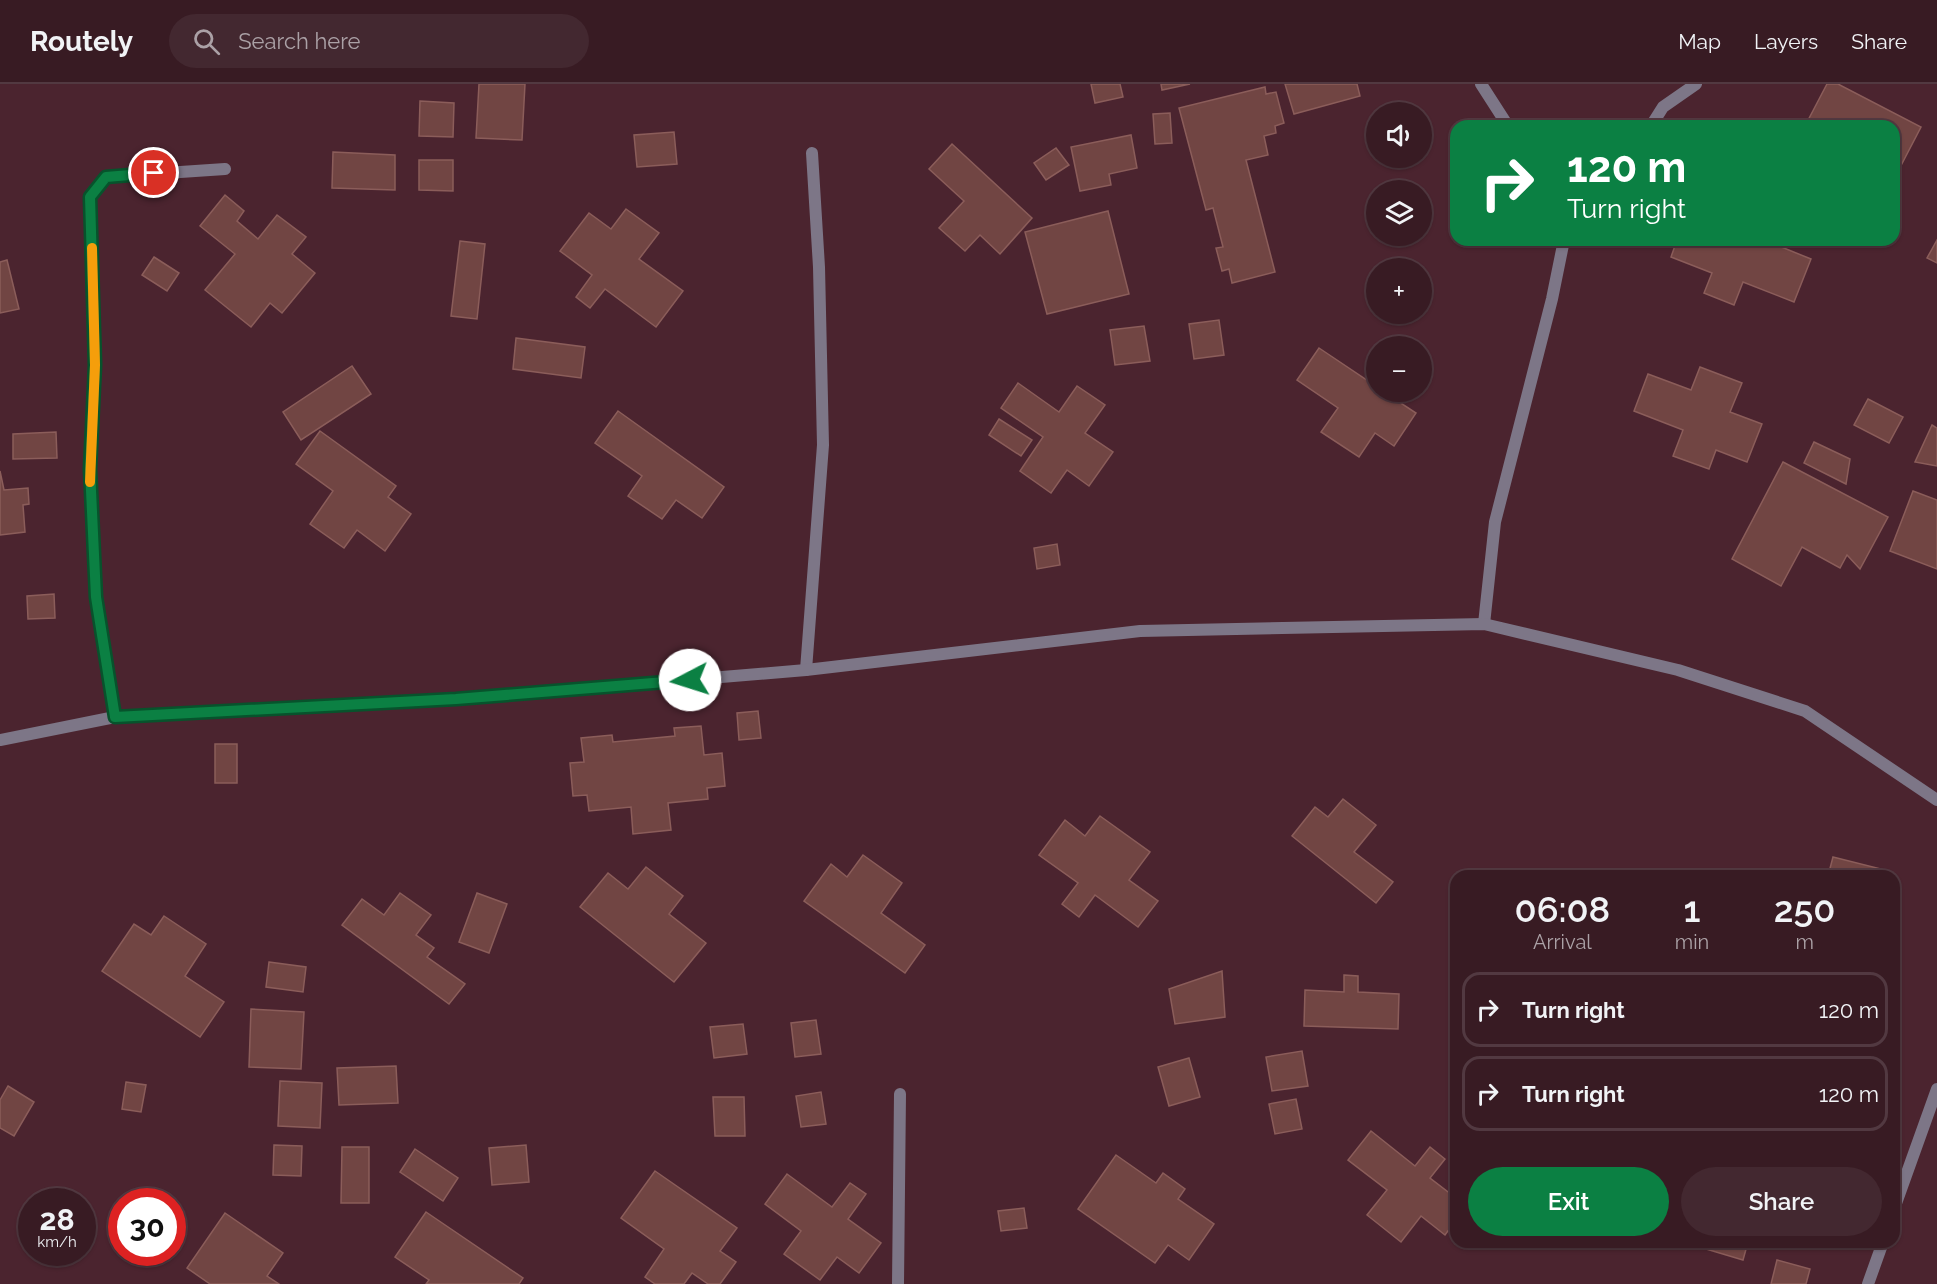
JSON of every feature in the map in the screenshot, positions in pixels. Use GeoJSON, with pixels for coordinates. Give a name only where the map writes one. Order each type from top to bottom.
{"type":"FeatureCollection","features":[{"type":"Feature","properties":{"kind":"street"},"geometry":{"type":"LineString","coordinates":[[1481,84],[1504,120]]}},
{"type":"Feature","properties":{"kind":"street"},"geometry":{"type":"LineString","coordinates":[[1655,120],[1663,107],[1696,84]]}},
{"type":"Feature","properties":{"kind":"street"},"geometry":{"type":"LineString","coordinates":[[806,670],[824,445],[819,267],[812,153]]}},
{"type":"Feature","properties":{"kind":"street"},"geometry":{"type":"LineString","coordinates":[[115,717],[94,574],[90,469],[95,365],[90,197],[106,177],[225,169]]}},
{"type":"Feature","properties":{"kind":"street"},"geometry":{"type":"LineString","coordinates":[[1484,624],[1495,522],[1552,299],[1563,246]]}},
{"type":"Feature","properties":{"kind":"street"},"geometry":{"type":"LineString","coordinates":[[0,740],[115,717],[456,699],[806,670],[1140,631],[1484,624],[1678,670],[1805,711],[1937,800]]}},
{"type":"Feature","properties":{"kind":"street"},"geometry":{"type":"LineString","coordinates":[[1900,1192],[1937,1089]]}},
{"type":"Feature","properties":{"kind":"street"},"geometry":{"type":"LineString","coordinates":[[898,1284],[900,1094]]}},
{"type":"Feature","properties":{"kind":"street"},"geometry":{"type":"LineString","coordinates":[[1868,1284],[1881,1248]]}},
{"type":"Feature","properties":{"kind":"building"},"geometry":{"type":"Polygon","coordinates":[[[479,84],[525,84],[522,140],[476,138],[479,84]]]}},
{"type":"Feature","properties":{"kind":"building"},"geometry":{"type":"Polygon","coordinates":[[[1091,84],[1120,84],[1123,97],[1095,103],[1091,84]]]}},
{"type":"Feature","properties":{"kind":"building"},"geometry":{"type":"Polygon","coordinates":[[[1161,84],[1190,84],[1162,90],[1161,84]]]}},
{"type":"Feature","properties":{"kind":"building"},"geometry":{"type":"Polygon","coordinates":[[[1285,84],[1357,84],[1360,96],[1294,114],[1285,84]]]}},
{"type":"Feature","properties":{"kind":"building"},"geometry":{"type":"Polygon","coordinates":[[[1827,84],[1838,84],[1921,127],[1900,167],[1900,120],[1808,120],[1827,84]]]}},
{"type":"Feature","properties":{"kind":"building"},"geometry":{"type":"Polygon","coordinates":[[[1265,87],[1266,94],[1276,92],[1284,123],[1275,126],[1276,133],[1264,136],[1268,155],[1246,160],[1275,272],[1232,283],[1229,269],[1222,271],[1216,248],[1223,247],[1213,208],[1206,210],[1179,108],[1265,87]]]}},
{"type":"Feature","properties":{"kind":"building"},"geometry":{"type":"Polygon","coordinates":[[[420,101],[454,103],[453,137],[419,136],[420,101]]]}},
{"type":"Feature","properties":{"kind":"building"},"geometry":{"type":"Polygon","coordinates":[[[1170,113],[1172,143],[1155,144],[1153,114],[1170,113]]]}},
{"type":"Feature","properties":{"kind":"building"},"geometry":{"type":"Polygon","coordinates":[[[674,132],[677,164],[637,167],[634,135],[674,132]]]}},
{"type":"Feature","properties":{"kind":"building"},"geometry":{"type":"Polygon","coordinates":[[[1131,135],[1137,168],[1109,174],[1111,185],[1080,191],[1071,147],[1131,135]]]}},
{"type":"Feature","properties":{"kind":"building"},"geometry":{"type":"Polygon","coordinates":[[[952,144],[1032,218],[1000,254],[980,235],[965,251],[939,228],[964,201],[929,169],[952,144]]]}},
{"type":"Feature","properties":{"kind":"building"},"geometry":{"type":"Polygon","coordinates":[[[1056,148],[1069,165],[1046,180],[1034,163],[1056,148]]]}},
{"type":"Feature","properties":{"kind":"building"},"geometry":{"type":"Polygon","coordinates":[[[333,152],[395,155],[395,190],[332,188],[333,152]]]}},
{"type":"Feature","properties":{"kind":"building"},"geometry":{"type":"Polygon","coordinates":[[[419,160],[453,160],[453,191],[419,190],[419,160]]]}},
{"type":"Feature","properties":{"kind":"building"},"geometry":{"type":"Polygon","coordinates":[[[225,195],[244,211],[237,221],[258,239],[277,215],[306,237],[292,254],[315,273],[282,313],[270,303],[251,327],[205,290],[235,254],[200,226],[225,195]]]}},
{"type":"Feature","properties":{"kind":"building"},"geometry":{"type":"Polygon","coordinates":[[[626,209],[659,233],[639,259],[683,291],[656,327],[605,289],[590,308],[576,297],[592,275],[560,251],[589,213],[611,229],[626,209]]]}},
{"type":"Feature","properties":{"kind":"building"},"geometry":{"type":"Polygon","coordinates":[[[1108,211],[1129,294],[1047,314],[1025,232],[1108,211]]]}},
{"type":"Feature","properties":{"kind":"building"},"geometry":{"type":"Polygon","coordinates":[[[1937,240],[1937,263],[1927,258],[1937,240]]]}},
{"type":"Feature","properties":{"kind":"building"},"geometry":{"type":"Polygon","coordinates":[[[460,241],[485,244],[477,319],[451,316],[460,241]]]}},
{"type":"Feature","properties":{"kind":"building"},"geometry":{"type":"Polygon","coordinates":[[[1675,246],[1779,246],[1811,259],[1794,302],[1743,282],[1734,305],[1704,293],[1712,273],[1671,257],[1675,246]]]}},
{"type":"Feature","properties":{"kind":"building"},"geometry":{"type":"Polygon","coordinates":[[[154,257],[179,273],[167,291],[142,275],[154,257]]]}},
{"type":"Feature","properties":{"kind":"building"},"geometry":{"type":"Polygon","coordinates":[[[7,260],[19,309],[0,313],[0,262],[7,260]]]}},
{"type":"Feature","properties":{"kind":"building"},"geometry":{"type":"Polygon","coordinates":[[[1219,320],[1224,355],[1194,359],[1189,324],[1219,320]]]}},
{"type":"Feature","properties":{"kind":"building"},"geometry":{"type":"Polygon","coordinates":[[[1144,326],[1150,361],[1115,365],[1110,330],[1144,326]]]}},
{"type":"Feature","properties":{"kind":"building"},"geometry":{"type":"Polygon","coordinates":[[[516,338],[585,347],[581,378],[513,369],[516,338]]]}},
{"type":"Feature","properties":{"kind":"building"},"geometry":{"type":"Polygon","coordinates":[[[1319,348],[1366,380],[1366,402],[1399,402],[1416,413],[1394,446],[1375,433],[1359,457],[1321,432],[1338,408],[1297,380],[1319,348]]]}},
{"type":"Feature","properties":{"kind":"building"},"geometry":{"type":"Polygon","coordinates":[[[352,366],[371,394],[301,440],[283,412],[352,366]]]}},
{"type":"Feature","properties":{"kind":"building"},"geometry":{"type":"Polygon","coordinates":[[[1700,367],[1742,383],[1730,412],[1762,424],[1747,462],[1716,450],[1709,469],[1673,456],[1683,430],[1634,411],[1648,374],[1691,390],[1700,367]]]}},
{"type":"Feature","properties":{"kind":"building"},"geometry":{"type":"Polygon","coordinates":[[[1018,383],[1059,412],[1077,386],[1105,405],[1085,433],[1113,452],[1089,486],[1067,470],[1051,493],[1020,471],[1043,437],[1001,408],[1018,383]]]}},
{"type":"Feature","properties":{"kind":"building"},"geometry":{"type":"Polygon","coordinates":[[[1868,399],[1903,417],[1889,443],[1854,425],[1868,399]]]}},
{"type":"Feature","properties":{"kind":"building"},"geometry":{"type":"Polygon","coordinates":[[[618,411],[724,487],[702,518],[676,500],[662,519],[628,496],[642,476],[595,443],[618,411]]]}},
{"type":"Feature","properties":{"kind":"building"},"geometry":{"type":"Polygon","coordinates":[[[999,419],[1032,440],[1021,456],[989,435],[999,419]]]}},
{"type":"Feature","properties":{"kind":"building"},"geometry":{"type":"Polygon","coordinates":[[[1932,425],[1937,428],[1937,466],[1915,462],[1932,425]]]}},
{"type":"Feature","properties":{"kind":"building"},"geometry":{"type":"Polygon","coordinates":[[[320,431],[396,486],[388,497],[411,514],[385,551],[357,530],[344,548],[310,524],[333,491],[296,464],[320,431]]]}},
{"type":"Feature","properties":{"kind":"building"},"geometry":{"type":"Polygon","coordinates":[[[56,432],[57,458],[13,459],[13,434],[56,432]]]}},
{"type":"Feature","properties":{"kind":"building"},"geometry":{"type":"Polygon","coordinates":[[[1814,442],[1850,459],[1846,484],[1804,463],[1814,442]]]}},
{"type":"Feature","properties":{"kind":"building"},"geometry":{"type":"Polygon","coordinates":[[[1783,462],[1888,517],[1860,569],[1847,555],[1840,568],[1802,547],[1781,586],[1732,559],[1783,462]]]}},
{"type":"Feature","properties":{"kind":"building"},"geometry":{"type":"Polygon","coordinates":[[[0,471],[4,490],[28,488],[29,504],[23,505],[25,532],[0,535],[0,471]]]}},
{"type":"Feature","properties":{"kind":"building"},"geometry":{"type":"Polygon","coordinates":[[[1913,491],[1937,500],[1937,569],[1890,551],[1913,491]]]}},
{"type":"Feature","properties":{"kind":"building"},"geometry":{"type":"Polygon","coordinates":[[[1057,544],[1060,565],[1037,569],[1034,548],[1057,544]]]}},
{"type":"Feature","properties":{"kind":"building"},"geometry":{"type":"Polygon","coordinates":[[[54,594],[55,618],[28,619],[27,596],[54,594]]]}},
{"type":"Feature","properties":{"kind":"building"},"geometry":{"type":"Polygon","coordinates":[[[758,711],[761,738],[739,740],[737,713],[758,711]]]}},
{"type":"Feature","properties":{"kind":"building"},"geometry":{"type":"Polygon","coordinates":[[[701,726],[704,755],[722,753],[725,786],[707,788],[708,799],[668,803],[671,830],[633,834],[631,807],[589,811],[587,795],[573,796],[570,763],[584,762],[581,738],[612,735],[613,742],[675,736],[674,728],[701,726]]]}},
{"type":"Feature","properties":{"kind":"building"},"geometry":{"type":"Polygon","coordinates":[[[215,744],[237,744],[237,783],[215,783],[215,744]]]}},
{"type":"Feature","properties":{"kind":"building"},"geometry":{"type":"Polygon","coordinates":[[[1343,799],[1376,825],[1354,852],[1393,882],[1376,903],[1292,836],[1315,807],[1328,817],[1343,799]]]}},
{"type":"Feature","properties":{"kind":"building"},"geometry":{"type":"Polygon","coordinates":[[[1100,816],[1150,852],[1129,880],[1158,901],[1138,927],[1095,895],[1079,917],[1062,904],[1078,883],[1039,855],[1065,820],[1085,836],[1100,816]]]}},
{"type":"Feature","properties":{"kind":"building"},"geometry":{"type":"Polygon","coordinates":[[[863,855],[902,883],[881,913],[925,945],[905,973],[804,901],[831,864],[847,877],[863,855]]]}},
{"type":"Feature","properties":{"kind":"building"},"geometry":{"type":"Polygon","coordinates":[[[1833,857],[1881,869],[1881,870],[1830,870],[1833,857]]]}},
{"type":"Feature","properties":{"kind":"building"},"geometry":{"type":"Polygon","coordinates":[[[646,867],[683,896],[669,914],[706,943],[674,982],[580,907],[608,873],[628,889],[646,867]]]}},
{"type":"Feature","properties":{"kind":"building"},"geometry":{"type":"Polygon","coordinates":[[[400,893],[431,915],[416,935],[434,948],[427,957],[465,984],[449,1004],[342,925],[362,899],[384,915],[400,893]]]}},
{"type":"Feature","properties":{"kind":"building"},"geometry":{"type":"Polygon","coordinates":[[[477,893],[507,904],[489,953],[459,942],[477,893]]]}},
{"type":"Feature","properties":{"kind":"building"},"geometry":{"type":"Polygon","coordinates":[[[164,916],[206,944],[185,976],[224,1002],[200,1037],[102,971],[134,924],[151,935],[164,916]]]}},
{"type":"Feature","properties":{"kind":"building"},"geometry":{"type":"Polygon","coordinates":[[[269,962],[306,967],[303,992],[266,987],[269,962]]]}},
{"type":"Feature","properties":{"kind":"building"},"geometry":{"type":"Polygon","coordinates":[[[1222,971],[1225,1017],[1175,1024],[1169,989],[1222,971]]]}},
{"type":"Feature","properties":{"kind":"building"},"geometry":{"type":"Polygon","coordinates":[[[1344,975],[1358,976],[1358,992],[1399,994],[1398,1029],[1304,1026],[1305,990],[1344,992],[1344,975]]]}},
{"type":"Feature","properties":{"kind":"building"},"geometry":{"type":"Polygon","coordinates":[[[251,1009],[304,1012],[301,1069],[249,1067],[251,1009]]]}},
{"type":"Feature","properties":{"kind":"building"},"geometry":{"type":"Polygon","coordinates":[[[816,1020],[821,1054],[795,1057],[791,1023],[816,1020]]]}},
{"type":"Feature","properties":{"kind":"building"},"geometry":{"type":"Polygon","coordinates":[[[743,1024],[747,1054],[714,1058],[710,1027],[743,1024]]]}},
{"type":"Feature","properties":{"kind":"building"},"geometry":{"type":"Polygon","coordinates":[[[1302,1051],[1308,1086],[1272,1091],[1266,1057],[1302,1051]]]}},
{"type":"Feature","properties":{"kind":"building"},"geometry":{"type":"Polygon","coordinates":[[[1189,1058],[1200,1097],[1169,1106],[1158,1067],[1189,1058]]]}},
{"type":"Feature","properties":{"kind":"building"},"geometry":{"type":"Polygon","coordinates":[[[396,1066],[398,1103],[339,1105],[337,1068],[396,1066]]]}},
{"type":"Feature","properties":{"kind":"building"},"geometry":{"type":"Polygon","coordinates":[[[280,1081],[322,1083],[320,1128],[278,1126],[280,1081]]]}},
{"type":"Feature","properties":{"kind":"building"},"geometry":{"type":"Polygon","coordinates":[[[126,1082],[146,1085],[141,1112],[122,1109],[126,1082]]]}},
{"type":"Feature","properties":{"kind":"building"},"geometry":{"type":"Polygon","coordinates":[[[8,1086],[34,1102],[14,1136],[0,1128],[0,1100],[8,1086]]]}},
{"type":"Feature","properties":{"kind":"building"},"geometry":{"type":"Polygon","coordinates":[[[821,1092],[826,1124],[801,1127],[796,1096],[821,1092]]]}},
{"type":"Feature","properties":{"kind":"building"},"geometry":{"type":"Polygon","coordinates":[[[713,1097],[744,1097],[745,1136],[715,1136],[713,1097]]]}},
{"type":"Feature","properties":{"kind":"building"},"geometry":{"type":"Polygon","coordinates":[[[1296,1099],[1302,1129],[1275,1134],[1269,1104],[1296,1099]]]}},
{"type":"Feature","properties":{"kind":"building"},"geometry":{"type":"Polygon","coordinates":[[[1371,1131],[1415,1166],[1430,1147],[1445,1159],[1430,1178],[1450,1193],[1450,1228],[1445,1235],[1421,1216],[1401,1242],[1367,1215],[1387,1190],[1348,1160],[1371,1131]]]}},
{"type":"Feature","properties":{"kind":"building"},"geometry":{"type":"Polygon","coordinates":[[[274,1145],[302,1146],[301,1176],[273,1175],[274,1145]]]}},
{"type":"Feature","properties":{"kind":"building"},"geometry":{"type":"Polygon","coordinates":[[[526,1145],[529,1182],[492,1185],[489,1148],[526,1145]]]}},
{"type":"Feature","properties":{"kind":"building"},"geometry":{"type":"Polygon","coordinates":[[[342,1147],[369,1147],[369,1203],[341,1203],[342,1147]]]}},
{"type":"Feature","properties":{"kind":"building"},"geometry":{"type":"Polygon","coordinates":[[[415,1149],[458,1178],[443,1201],[400,1172],[415,1149]]]}},
{"type":"Feature","properties":{"kind":"building"},"geometry":{"type":"Polygon","coordinates":[[[1116,1155],[1156,1183],[1163,1173],[1185,1189],[1178,1199],[1214,1224],[1189,1260],[1168,1245],[1155,1263],[1078,1209],[1116,1155]]]}},
{"type":"Feature","properties":{"kind":"building"},"geometry":{"type":"Polygon","coordinates":[[[655,1171],[737,1228],[720,1251],[736,1262],[720,1284],[708,1284],[692,1273],[684,1284],[655,1284],[645,1277],[664,1249],[621,1218],[655,1171]]]}},
{"type":"Feature","properties":{"kind":"building"},"geometry":{"type":"Polygon","coordinates":[[[787,1174],[832,1207],[850,1183],[866,1194],[848,1219],[881,1243],[859,1273],[837,1257],[820,1280],[784,1254],[801,1231],[765,1204],[787,1174]]]}},
{"type":"Feature","properties":{"kind":"building"},"geometry":{"type":"Polygon","coordinates":[[[1024,1208],[1027,1228],[1001,1231],[998,1211],[1024,1208]]]}},
{"type":"Feature","properties":{"kind":"building"},"geometry":{"type":"Polygon","coordinates":[[[426,1212],[523,1278],[519,1284],[426,1284],[429,1280],[395,1257],[426,1212]]]}},
{"type":"Feature","properties":{"kind":"building"},"geometry":{"type":"Polygon","coordinates":[[[225,1213],[283,1253],[267,1276],[279,1284],[210,1284],[187,1268],[225,1213]]]}},
{"type":"Feature","properties":{"kind":"building"},"geometry":{"type":"Polygon","coordinates":[[[1706,1248],[1746,1248],[1743,1260],[1706,1248]]]}},
{"type":"Feature","properties":{"kind":"building"},"geometry":{"type":"Polygon","coordinates":[[[1777,1260],[1810,1269],[1806,1284],[1771,1284],[1777,1260]]]}},
{"type":"Feature","properties":{"kind":"slow traffic"},"geometry":{"type":"LineString","coordinates":[[90,482],[95,365],[92,248]]}},
{"type":"Feature","properties":{"kind":"route"},"geometry":{"type":"LineString","coordinates":[[154,173],[106,177],[90,197],[95,365],[90,469],[96,597],[115,717],[456,699],[690,680]]}}]}
